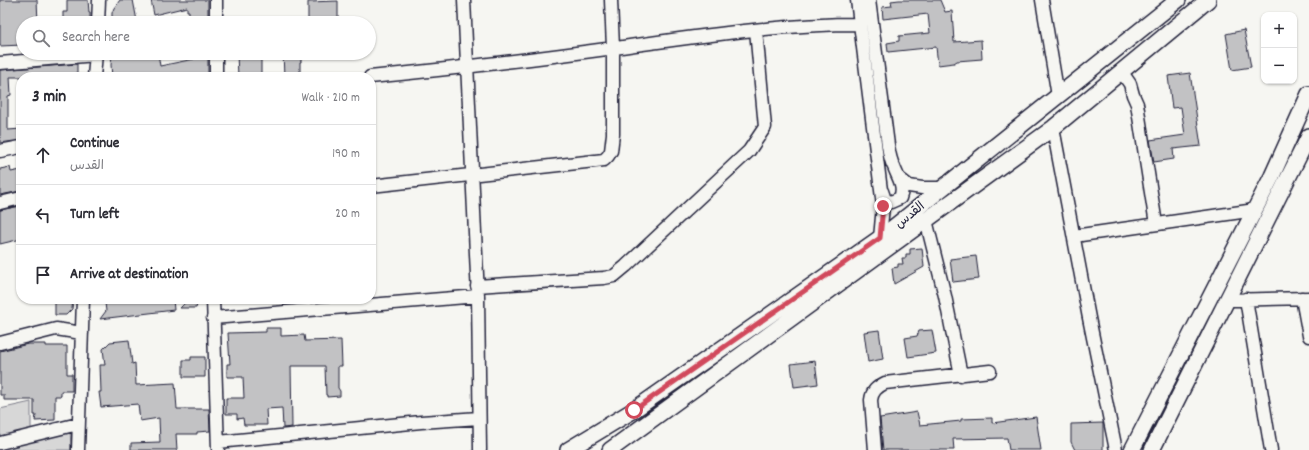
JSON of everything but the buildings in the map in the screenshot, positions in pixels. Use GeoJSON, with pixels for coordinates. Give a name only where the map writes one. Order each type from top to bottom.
{"type":"FeatureCollection","features":[{"type":"Feature","properties":{"kind":"main road","name":"القدس"},"geometry":{"type":"LineString","coordinates":[[568,450],[634,410],[880,238],[1178,0]]}},
{"type":"Feature","properties":{"kind":"main road","name":"القدس"},"geometry":{"type":"LineString","coordinates":[[613,449],[1054,128],[1208,0]]}},
{"type":"Feature","properties":{"kind":"main road"},"geometry":{"type":"LineString","coordinates":[[1132,450],[1272,176],[1309,94]]}},
{"type":"Feature","properties":{"kind":"main road"},"geometry":{"type":"LineString","coordinates":[[1152,450],[1309,136]]}},
{"type":"Feature","properties":{"kind":"street"},"geometry":{"type":"LineString","coordinates":[[98,16],[99,0]]}},
{"type":"Feature","properties":{"kind":"street"},"geometry":{"type":"LineString","coordinates":[[216,0],[216,16]]}},
{"type":"Feature","properties":{"kind":"street"},"geometry":{"type":"LineString","coordinates":[[464,0],[478,291],[480,450]]}},
{"type":"Feature","properties":{"kind":"street"},"geometry":{"type":"LineString","coordinates":[[376,185],[604,160],[611,151],[613,134],[613,48],[611,0]]}},
{"type":"Feature","properties":{"kind":"street"},"geometry":{"type":"LineString","coordinates":[[857,0],[883,206],[880,238]]}},
{"type":"Feature","properties":{"kind":"street"},"geometry":{"type":"LineString","coordinates":[[869,0],[890,158],[900,179],[902,189],[900,198],[891,202],[885,200],[881,188]]}},
{"type":"Feature","properties":{"kind":"street"},"geometry":{"type":"LineString","coordinates":[[1042,0],[1058,96]]}},
{"type":"Feature","properties":{"kind":"street"},"geometry":{"type":"LineString","coordinates":[[376,76],[467,67],[756,30],[810,25],[860,24]]}},
{"type":"Feature","properties":{"kind":"street"},"geometry":{"type":"LineString","coordinates":[[376,301],[614,276],[748,151],[765,127],[756,30]]}},
{"type":"Feature","properties":{"kind":"street"},"geometry":{"type":"LineString","coordinates":[[0,63],[32,60]]}},
{"type":"Feature","properties":{"kind":"street"},"geometry":{"type":"LineString","coordinates":[[94,72],[95,60]]}},
{"type":"Feature","properties":{"kind":"street"},"geometry":{"type":"LineString","coordinates":[[216,60],[216,72]]}},
{"type":"Feature","properties":{"kind":"street"},"geometry":{"type":"LineString","coordinates":[[1121,71],[1130,84],[1138,109],[1156,224]]}},
{"type":"Feature","properties":{"kind":"street"},"geometry":{"type":"LineString","coordinates":[[1054,128],[1089,318],[1116,450]]}},
{"type":"Feature","properties":{"kind":"street"},"geometry":{"type":"LineString","coordinates":[[0,151],[16,148]]}},
{"type":"Feature","properties":{"kind":"street"},"geometry":{"type":"LineString","coordinates":[[900,179],[908,186],[941,188]]}},
{"type":"Feature","properties":{"kind":"street"},"geometry":{"type":"LineString","coordinates":[[0,203],[16,199]]}},
{"type":"Feature","properties":{"kind":"street"},"geometry":{"type":"LineString","coordinates":[[1074,236],[1255,210]]}},
{"type":"Feature","properties":{"kind":"street"},"geometry":{"type":"LineString","coordinates":[[926,220],[945,296],[961,375]]}},
{"type":"Feature","properties":{"kind":"street"},"geometry":{"type":"LineString","coordinates":[[1226,300],[1306,298],[1309,336]]}},
{"type":"Feature","properties":{"kind":"street"},"geometry":{"type":"LineString","coordinates":[[1246,299],[1271,450]]}},
{"type":"Feature","properties":{"kind":"street"},"geometry":{"type":"LineString","coordinates":[[78,450],[84,304]]}},
{"type":"Feature","properties":{"kind":"street"},"geometry":{"type":"LineString","coordinates":[[213,304],[218,446],[310,432],[479,418]]}},
{"type":"Feature","properties":{"kind":"street"},"geometry":{"type":"LineString","coordinates":[[214,318],[351,304]]}},
{"type":"Feature","properties":{"kind":"street"},"geometry":{"type":"LineString","coordinates":[[0,343],[56,329],[82,333]]}},
{"type":"Feature","properties":{"kind":"street"},"geometry":{"type":"LineString","coordinates":[[875,450],[871,400],[872,394],[879,386],[885,382],[990,371]]}},
{"type":"Feature","properties":{"kind":"street"},"geometry":{"type":"LineString","coordinates":[[0,443],[78,424]]}},
{"type":"Feature","properties":{"kind":"shaded area"},"geometry":{"type":"Polygon","coordinates":[[[31,402],[31,433],[0,439],[0,409],[31,402]]]}},
{"type":"Feature","properties":{"kind":"shaded area"},"geometry":{"type":"Polygon","coordinates":[[[70,428],[71,450],[0,450],[0,445],[70,428]]]}},
{"type":"Feature","properties":{"kind":"route"},"geometry":{"type":"LineString","coordinates":[[634,410],[880,238],[883,206]]}}]}
